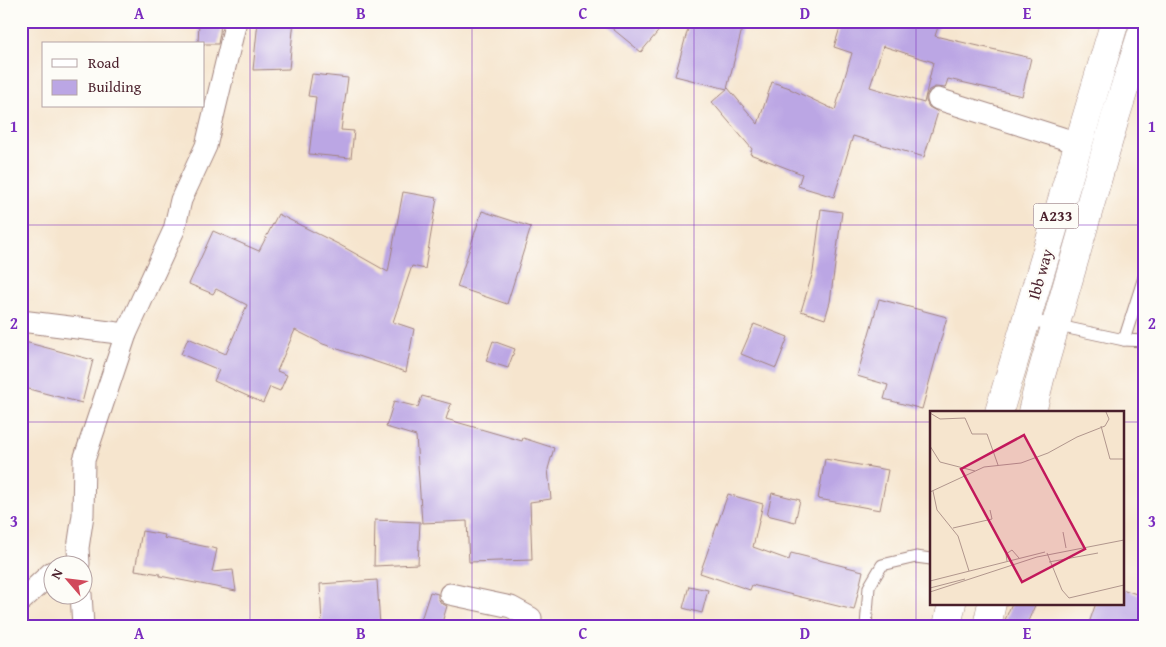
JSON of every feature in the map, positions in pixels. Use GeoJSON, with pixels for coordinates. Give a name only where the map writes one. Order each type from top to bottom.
{"type":"FeatureCollection","features":[{"type":"Feature","properties":{"kind":"highway","name":"Ibb way"},"geometry":{"type":"LineString","coordinates":[[1000,411],[1115,21]]}},
{"type":"Feature","properties":{"kind":"highway","name":"A233"},"geometry":{"type":"LineString","coordinates":[[1032,411],[1116,115],[1145,23]]}},
{"type":"Feature","properties":{"kind":"highway"},"geometry":{"type":"LineString","coordinates":[[946,626],[952,604]]}},
{"type":"Feature","properties":{"kind":"highway"},"geometry":{"type":"LineString","coordinates":[[987,626],[992,604]]}},
{"type":"Feature","properties":{"kind":"street"},"geometry":{"type":"LineString","coordinates":[[78,554],[83,515],[84,460],[126,334],[174,230],[181,200],[206,146],[236,21]]}},
{"type":"Feature","properties":{"kind":"street"},"geometry":{"type":"LineString","coordinates":[[938,99],[1078,143]]}},
{"type":"Feature","properties":{"kind":"street"},"geometry":{"type":"LineString","coordinates":[[21,321],[126,334]]}},
{"type":"Feature","properties":{"kind":"street"},"geometry":{"type":"LineString","coordinates":[[21,601],[42,581]]}},
{"type":"Feature","properties":{"kind":"street"},"geometry":{"type":"LineString","coordinates":[[450,594],[511,607],[531,618],[529,626]]}},
{"type":"Feature","properties":{"kind":"street"},"geometry":{"type":"LineString","coordinates":[[82,604],[83,626]]}},
{"type":"Feature","properties":{"kind":"lane"},"geometry":{"type":"LineString","coordinates":[[1124,340],[1145,274]]}},
{"type":"Feature","properties":{"kind":"lane"},"geometry":{"type":"LineString","coordinates":[[1026,319],[1124,340],[1145,341]]}},
{"type":"Feature","properties":{"kind":"lane"},"geometry":{"type":"LineString","coordinates":[[866,626],[869,587],[882,565],[916,557],[930,559]]}},
{"type":"Feature","properties":{"kind":"building"},"geometry":{"type":"Polygon","coordinates":[[[199,21],[221,21],[218,44],[198,42],[199,21]]]}},
{"type":"Feature","properties":{"kind":"building"},"geometry":{"type":"Polygon","coordinates":[[[258,21],[294,21],[289,69],[253,70],[258,21]]]}},
{"type":"Feature","properties":{"kind":"building"},"geometry":{"type":"Polygon","coordinates":[[[603,21],[667,21],[641,52],[603,21]]]}},
{"type":"Feature","properties":{"kind":"building"},"geometry":{"type":"Polygon","coordinates":[[[690,21],[726,21],[743,25],[727,89],[675,76],[690,21]]]}},
{"type":"Feature","properties":{"kind":"building"},"geometry":{"type":"Polygon","coordinates":[[[842,21],[940,21],[935,36],[1031,58],[1022,96],[948,79],[945,88],[935,87],[929,90],[926,101],[929,107],[938,112],[924,157],[853,136],[834,197],[798,186],[802,174],[750,154],[752,149],[712,102],[728,88],[758,124],[772,82],[790,88],[835,110],[852,53],[834,47],[842,21]],[[883,46],[870,87],[924,103],[933,62],[883,46]]]}},
{"type":"Feature","properties":{"kind":"building"},"geometry":{"type":"Polygon","coordinates":[[[312,74],[348,78],[341,130],[354,131],[351,158],[309,154],[316,97],[308,96],[312,74]]]}},
{"type":"Feature","properties":{"kind":"building"},"geometry":{"type":"Polygon","coordinates":[[[403,192],[437,198],[425,269],[412,266],[393,322],[414,329],[406,372],[323,344],[295,330],[277,371],[287,375],[280,391],[270,387],[263,403],[214,381],[219,370],[181,354],[188,338],[226,354],[247,305],[216,289],[213,294],[189,284],[213,231],[259,251],[278,214],[388,272],[403,192]]]}},
{"type":"Feature","properties":{"kind":"building"},"geometry":{"type":"Polygon","coordinates":[[[821,209],[842,212],[830,302],[825,319],[801,311],[813,272],[821,209]]]}},
{"type":"Feature","properties":{"kind":"building"},"geometry":{"type":"Polygon","coordinates":[[[482,211],[531,227],[507,304],[457,287],[482,211]]]}},
{"type":"Feature","properties":{"kind":"building"},"geometry":{"type":"Polygon","coordinates":[[[879,299],[947,317],[922,409],[884,399],[888,385],[857,376],[879,299]]]}},
{"type":"Feature","properties":{"kind":"building"},"geometry":{"type":"Polygon","coordinates":[[[754,324],[788,337],[776,368],[741,354],[754,324]]]}},
{"type":"Feature","properties":{"kind":"building"},"geometry":{"type":"Polygon","coordinates":[[[21,341],[93,360],[82,403],[21,387],[21,341]]]}},
{"type":"Feature","properties":{"kind":"building"},"geometry":{"type":"Polygon","coordinates":[[[493,341],[515,349],[508,368],[486,361],[493,341]]]}},
{"type":"Feature","properties":{"kind":"building"},"geometry":{"type":"Polygon","coordinates":[[[422,396],[451,404],[446,419],[522,441],[523,438],[554,448],[548,469],[551,499],[530,502],[532,560],[469,562],[467,521],[422,523],[416,436],[386,427],[394,401],[418,407],[422,396]]]}},
{"type":"Feature","properties":{"kind":"building"},"geometry":{"type":"Polygon","coordinates":[[[825,459],[888,470],[880,510],[818,499],[825,459]]]}},
{"type":"Feature","properties":{"kind":"building"},"geometry":{"type":"Polygon","coordinates":[[[772,493],[800,500],[795,522],[767,515],[772,493]]]}},
{"type":"Feature","properties":{"kind":"building"},"geometry":{"type":"Polygon","coordinates":[[[728,494],[763,504],[753,547],[789,560],[791,553],[863,571],[854,610],[752,585],[750,590],[700,573],[728,494]]]}},
{"type":"Feature","properties":{"kind":"building"},"geometry":{"type":"Polygon","coordinates":[[[375,520],[420,522],[418,564],[374,566],[375,520]]]}},
{"type":"Feature","properties":{"kind":"building"},"geometry":{"type":"Polygon","coordinates":[[[142,531],[165,535],[164,538],[217,549],[212,572],[233,570],[236,591],[135,570],[142,531]]]}},
{"type":"Feature","properties":{"kind":"building"},"geometry":{"type":"Polygon","coordinates":[[[377,580],[380,626],[322,626],[320,584],[377,580]]]}},
{"type":"Feature","properties":{"kind":"building"},"geometry":{"type":"Polygon","coordinates":[[[689,586],[708,590],[702,613],[683,608],[689,586]]]}},
{"type":"Feature","properties":{"kind":"building"},"geometry":{"type":"Polygon","coordinates":[[[1124,590],[1145,597],[1145,626],[1088,626],[1096,604],[1124,604],[1124,590]]]}},
{"type":"Feature","properties":{"kind":"building"},"geometry":{"type":"Polygon","coordinates":[[[430,592],[438,594],[441,603],[447,606],[441,626],[419,626],[430,592]]]}},
{"type":"Feature","properties":{"kind":"building"},"geometry":{"type":"Polygon","coordinates":[[[1012,604],[1036,604],[1026,626],[1018,626],[1005,620],[1012,604]]]}}]}
